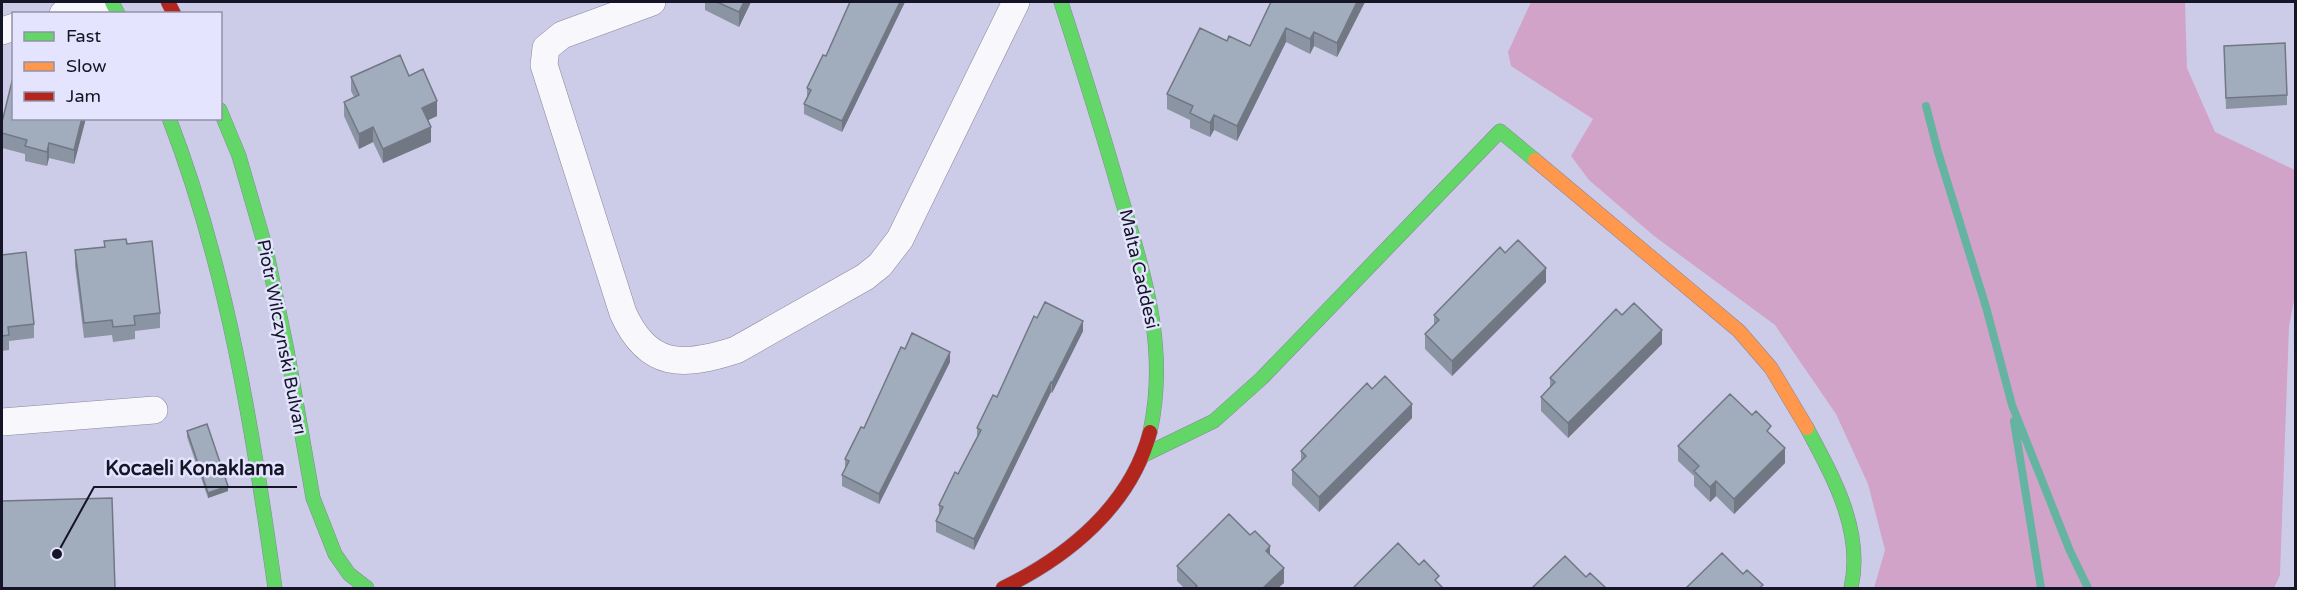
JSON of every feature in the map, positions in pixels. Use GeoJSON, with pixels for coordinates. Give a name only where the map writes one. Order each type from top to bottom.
{"type":"FeatureCollection","features":[{"type":"Feature","properties":{"kind":"main road","name":"Malta Caddesi"},"geometry":{"type":"LineString","coordinates":[[1003,588],[1039,570],[1089,532],[1129,482],[1144,455],[1154,418],[1158,360],[1149,295],[1061,2]]}},
{"type":"Feature","properties":{"kind":"main road","name":"Piotr Wilczynski Bulvarı"},"geometry":{"type":"LineString","coordinates":[[222,115],[240,156],[266,249],[287,350],[313,498],[335,554],[349,574],[365,588]]}},
{"type":"Feature","properties":{"kind":"main road"},"geometry":{"type":"LineString","coordinates":[[170,120],[197,196],[228,318],[275,588]]}},
{"type":"Feature","properties":{"kind":"main road"},"geometry":{"type":"LineString","coordinates":[[1144,455],[1214,421],[1231,407],[1262,378],[1500,131],[1722,317],[1758,351],[1799,410],[1844,505],[1855,539],[1856,561],[1851,588]]}},
{"type":"Feature","properties":{"kind":"main road","name":"Piotr Wilczynski Bulvarı"},"geometry":{"type":"LineString","coordinates":[[346,586],[365,588]]}},
{"type":"Feature","properties":{"kind":"street"},"geometry":{"type":"LineString","coordinates":[[70,12],[105,2]]}},
{"type":"Feature","properties":{"kind":"street"},"geometry":{"type":"LineString","coordinates":[[652,2],[562,35],[546,48],[543,56],[623,313],[641,344],[666,360],[682,362],[709,358],[736,350],[865,277],[880,265],[900,239],[1016,2]]}},
{"type":"Feature","properties":{"kind":"street"},"geometry":{"type":"LineString","coordinates":[[2,422],[154,410]]}},
{"type":"Feature","properties":{"kind":"shaded area"},"geometry":{"type":"Polygon","coordinates":[[[1531,2],[2185,2],[2187,68],[2215,132],[2295,170],[2296,290],[2289,327],[2280,575],[2274,588],[1874,588],[1885,550],[1868,484],[1836,414],[1775,325],[1654,236],[1589,180],[1571,156],[1593,119],[1511,66],[1508,52],[1531,2]]]}},
{"type":"Feature","properties":{"kind":"building"},"geometry":{"type":"Polygon","coordinates":[[[717,2],[744,2],[739,12],[717,2]]]}},
{"type":"Feature","properties":{"kind":"building"},"geometry":{"type":"Polygon","coordinates":[[[850,2],[900,2],[842,121],[804,104],[811,90],[807,88],[823,55],[826,56],[850,2]]]}},
{"type":"Feature","properties":{"kind":"building"},"geometry":{"type":"Polygon","coordinates":[[[1271,2],[1357,2],[1337,43],[1314,32],[1310,39],[1286,28],[1237,126],[1214,115],[1210,123],[1190,113],[1193,106],[1167,94],[1200,28],[1227,41],[1229,36],[1250,46],[1271,2]]]}},
{"type":"Feature","properties":{"kind":"building"},"geometry":{"type":"Polygon","coordinates":[[[2285,43],[2287,95],[2226,98],[2224,46],[2285,43]]]}},
{"type":"Feature","properties":{"kind":"building"},"geometry":{"type":"Polygon","coordinates":[[[400,55],[409,76],[423,69],[437,101],[422,108],[431,127],[383,149],[373,127],[359,134],[344,102],[359,95],[351,77],[400,55]]]}},
{"type":"Feature","properties":{"kind":"building"},"geometry":{"type":"Polygon","coordinates":[[[12,81],[12,120],[82,120],[74,150],[49,143],[47,152],[25,146],[27,140],[2,133],[2,122],[12,81]]]}},
{"type":"Feature","properties":{"kind":"building"},"geometry":{"type":"Polygon","coordinates":[[[126,239],[127,244],[152,241],[160,313],[134,316],[135,325],[113,327],[112,320],[84,323],[75,250],[105,247],[104,241],[126,239]]]}},
{"type":"Feature","properties":{"kind":"building"},"geometry":{"type":"Polygon","coordinates":[[[1518,240],[1546,268],[1452,361],[1425,334],[1439,320],[1434,315],[1500,247],[1505,253],[1518,240]]]}},
{"type":"Feature","properties":{"kind":"building"},"geometry":{"type":"Polygon","coordinates":[[[26,252],[34,324],[8,327],[9,335],[2,336],[2,255],[26,252]]]}},
{"type":"Feature","properties":{"kind":"building"},"geometry":{"type":"Polygon","coordinates":[[[1045,302],[1083,321],[974,539],[936,521],[943,507],[939,505],[955,472],[958,474],[981,430],[977,428],[993,395],[997,397],[1034,316],[1037,318],[1045,302]]]}},
{"type":"Feature","properties":{"kind":"building"},"geometry":{"type":"Polygon","coordinates":[[[1634,303],[1662,330],[1568,423],[1541,397],[1555,382],[1550,378],[1616,309],[1622,315],[1634,303]]]}},
{"type":"Feature","properties":{"kind":"building"},"geometry":{"type":"Polygon","coordinates":[[[912,333],[950,352],[879,494],[842,475],[849,461],[845,459],[861,427],[864,428],[901,347],[905,349],[912,333]]]}},
{"type":"Feature","properties":{"kind":"building"},"geometry":{"type":"Polygon","coordinates":[[[1385,376],[1412,404],[1319,497],[1292,470],[1306,456],[1301,451],[1367,383],[1372,389],[1385,376]]]}},
{"type":"Feature","properties":{"kind":"building"},"geometry":{"type":"Polygon","coordinates":[[[1730,394],[1752,415],[1756,411],[1771,426],[1767,431],[1785,448],[1734,499],[1716,481],[1710,487],[1694,471],[1699,466],[1678,446],[1730,394]]]}},
{"type":"Feature","properties":{"kind":"building"},"geometry":{"type":"Polygon","coordinates":[[[207,424],[228,486],[208,493],[187,431],[207,424]]]}},
{"type":"Feature","properties":{"kind":"building"},"geometry":{"type":"Polygon","coordinates":[[[112,498],[115,588],[2,588],[2,501],[112,498]]]}},
{"type":"Feature","properties":{"kind":"building"},"geometry":{"type":"Polygon","coordinates":[[[1229,514],[1250,535],[1255,531],[1270,546],[1266,551],[1284,568],[1263,588],[1195,588],[1197,586],[1177,566],[1229,514]]]}},
{"type":"Feature","properties":{"kind":"building"},"geometry":{"type":"Polygon","coordinates":[[[1398,543],[1419,565],[1424,560],[1439,576],[1435,580],[1443,588],[1353,588],[1398,543]]]}},
{"type":"Feature","properties":{"kind":"building"},"geometry":{"type":"Polygon","coordinates":[[[1722,553],[1743,574],[1747,570],[1763,585],[1759,588],[1686,588],[1722,553]]]}},
{"type":"Feature","properties":{"kind":"building"},"geometry":{"type":"Polygon","coordinates":[[[1565,556],[1586,577],[1590,573],[1606,588],[1532,588],[1565,556]]]}},
{"type":"Feature","properties":{"kind":"waterway"},"geometry":{"type":"LineString","coordinates":[[1926,106],[1986,307],[2012,405],[2070,551],[2088,588]]}},
{"type":"Feature","properties":{"kind":"waterway"},"geometry":{"type":"LineString","coordinates":[[2014,421],[2041,588]]}},
{"type":"Feature","properties":{"kind":"traffic: fast"},"geometry":{"type":"LineString","coordinates":[[112,2],[117,12]]}},
{"type":"Feature","properties":{"kind":"traffic: fast"},"geometry":{"type":"LineString","coordinates":[[1061,2],[1128,220],[1151,309],[1157,369],[1150,432]]}},
{"type":"Feature","properties":{"kind":"traffic: fast"},"geometry":{"type":"LineString","coordinates":[[222,115],[239,156],[266,249],[287,350],[313,498],[335,554],[349,574],[367,588]]}},
{"type":"Feature","properties":{"kind":"traffic: fast"},"geometry":{"type":"LineString","coordinates":[[170,120],[207,232],[222,291],[247,409],[275,588]]}},
{"type":"Feature","properties":{"kind":"traffic: fast"},"geometry":{"type":"LineString","coordinates":[[1144,455],[1214,421],[1262,378],[1500,131],[1535,160]]}},
{"type":"Feature","properties":{"kind":"traffic: fast"},"geometry":{"type":"LineString","coordinates":[[1807,428],[1836,485],[1850,525],[1854,567],[1851,588]]}},
{"type":"Feature","properties":{"kind":"traffic: slow"},"geometry":{"type":"LineString","coordinates":[[1535,160],[1739,331],[1771,368],[1807,428]]}},
{"type":"Feature","properties":{"kind":"traffic: jam"},"geometry":{"type":"LineString","coordinates":[[168,2],[173,12]]}},
{"type":"Feature","properties":{"kind":"traffic: jam"},"geometry":{"type":"LineString","coordinates":[[1003,588],[1074,544],[1113,505],[1141,458],[1150,432]]}},
{"type":"Feature","properties":{"kind":"place","name":"Kocaeli Konaklama"},"geometry":{"type":"Point","coordinates":[57,554]}}]}
